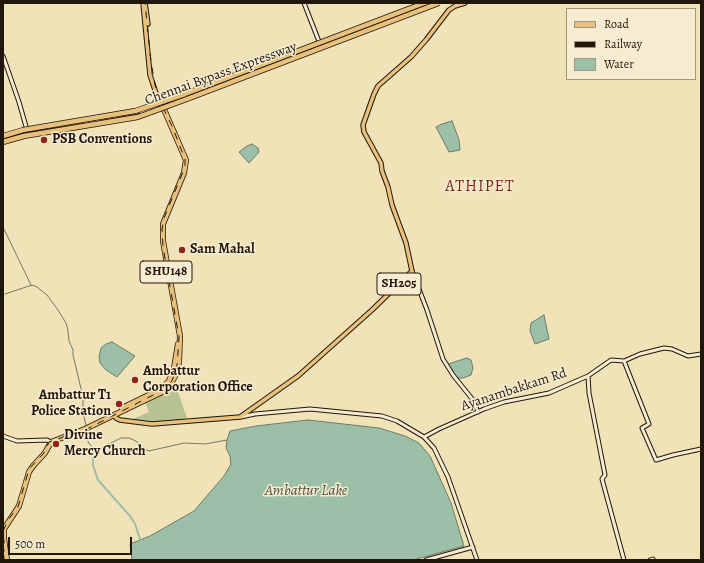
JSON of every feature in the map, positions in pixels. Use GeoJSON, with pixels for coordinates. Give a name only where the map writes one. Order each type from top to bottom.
{"type":"FeatureCollection","features":[{"type":"Feature","properties":{"kind":"highway","name":"Chennai Bypass Expressway"},"geometry":{"type":"LineString","coordinates":[[3,139],[23,130],[135,111],[185,94],[424,3]]}},
{"type":"Feature","properties":{"kind":"highway","name":"Chennai Bypass Expressway"},"geometry":{"type":"LineString","coordinates":[[3,139],[138,117],[187,100],[438,3]]}},
{"type":"Feature","properties":{"kind":"highway","name":"SHU148"},"geometry":{"type":"LineString","coordinates":[[50,441],[147,400],[167,388],[174,379],[179,362],[180,336],[163,241],[163,224],[184,173],[186,160],[161,106]]}},
{"type":"Feature","properties":{"kind":"highway"},"geometry":{"type":"LineString","coordinates":[[3,526],[17,506],[29,468],[42,454],[50,441]]}},
{"type":"Feature","properties":{"kind":"highway"},"geometry":{"type":"LineString","coordinates":[[7,558],[4,533],[5,526],[19,506],[29,472],[45,453],[50,441]]}},
{"type":"Feature","properties":{"kind":"highway"},"geometry":{"type":"LineString","coordinates":[[3,543],[7,558]]}},
{"type":"Feature","properties":{"kind":"main road","name":"SHU148"},"geometry":{"type":"LineString","coordinates":[[144,3],[149,46],[150,75],[161,106]]}},
{"type":"Feature","properties":{"kind":"main road"},"geometry":{"type":"LineString","coordinates":[[320,46],[430,3]]}},
{"type":"Feature","properties":{"kind":"main road"},"geometry":{"type":"LineString","coordinates":[[3,139],[28,133],[127,118],[438,3]]}},
{"type":"Feature","properties":{"kind":"main road","name":"SH205"},"geometry":{"type":"LineString","coordinates":[[115,413],[116,418],[120,420],[152,424],[240,417],[298,376],[372,310],[412,271],[406,243],[392,205],[381,164],[364,132],[363,125],[378,86],[410,57],[426,40],[449,10],[455,6],[465,3]]}},
{"type":"Feature","properties":{"kind":"main road"},"geometry":{"type":"LineString","coordinates":[[252,409],[255,414]]}},
{"type":"Feature","properties":{"kind":"street"},"geometry":{"type":"LineString","coordinates":[[304,3],[320,46]]}},
{"type":"Feature","properties":{"kind":"street"},"geometry":{"type":"LineString","coordinates":[[3,56],[28,133]]}},
{"type":"Feature","properties":{"kind":"street"},"geometry":{"type":"LineString","coordinates":[[412,271],[443,359],[453,375],[473,400],[478,412]]}},
{"type":"Feature","properties":{"kind":"street","name":"Ayanambakkam Rd"},"geometry":{"type":"LineString","coordinates":[[424,437],[440,428],[504,402],[549,393],[588,376],[611,360],[624,361],[640,354],[664,348],[672,349],[688,356],[701,354]]}},
{"type":"Feature","properties":{"kind":"street"},"geometry":{"type":"LineString","coordinates":[[624,361],[649,424],[642,428],[656,460],[701,449]]}},
{"type":"Feature","properties":{"kind":"street"},"geometry":{"type":"LineString","coordinates":[[588,376],[589,393],[596,437],[604,476],[602,479],[624,560]]}},
{"type":"Feature","properties":{"kind":"street"},"geometry":{"type":"LineString","coordinates":[[240,417],[255,414],[310,409],[382,416],[396,421],[424,437],[434,448],[448,476],[477,560]]}},
{"type":"Feature","properties":{"kind":"street"},"geometry":{"type":"LineString","coordinates":[[3,436],[17,441],[50,441]]}},
{"type":"Feature","properties":{"kind":"street"},"geometry":{"type":"LineString","coordinates":[[426,560],[473,546]]}},
{"type":"Feature","properties":{"kind":"shaded area"},"geometry":{"type":"Polygon","coordinates":[[[176,386],[187,418],[155,423],[133,419],[149,412],[145,402],[176,386]]]}},
{"type":"Feature","properties":{"kind":"water"},"geometry":{"type":"Polygon","coordinates":[[[452,121],[459,140],[460,150],[449,152],[436,127],[452,121]]]}},
{"type":"Feature","properties":{"kind":"water"},"geometry":{"type":"Polygon","coordinates":[[[252,144],[258,148],[259,152],[249,163],[239,152],[252,144]]]}},
{"type":"Feature","properties":{"kind":"water"},"geometry":{"type":"Polygon","coordinates":[[[544,315],[549,339],[535,344],[530,331],[531,323],[544,315]]]}},
{"type":"Feature","properties":{"kind":"water"},"geometry":{"type":"Polygon","coordinates":[[[112,342],[135,356],[117,377],[106,370],[100,363],[99,357],[101,348],[112,342]]]}},
{"type":"Feature","properties":{"kind":"water"},"geometry":{"type":"Polygon","coordinates":[[[467,358],[471,360],[473,368],[471,375],[463,378],[456,378],[448,364],[467,358]]]}},
{"type":"Feature","properties":{"kind":"water","name":"Ambattur Lake"},"geometry":{"type":"Polygon","coordinates":[[[308,420],[379,428],[405,436],[419,443],[430,456],[451,503],[464,546],[413,560],[132,560],[130,544],[150,536],[194,511],[224,476],[231,464],[230,456],[226,448],[230,431],[256,426],[308,420]]]}},
{"type":"Feature","properties":{"kind":"waterway"},"geometry":{"type":"LineString","coordinates":[[3,227],[31,285]]}},
{"type":"Feature","properties":{"kind":"waterway"},"geometry":{"type":"LineString","coordinates":[[5,294],[32,285],[47,295],[58,310],[66,323],[69,341],[73,350],[83,397],[83,413],[86,425]]}},
{"type":"Feature","properties":{"kind":"waterway"},"geometry":{"type":"LineString","coordinates":[[88,431],[88,442],[97,450],[121,438],[129,438],[136,441],[142,448],[149,451],[184,443],[205,444],[227,440]]}},
{"type":"Feature","properties":{"kind":"waterway"},"geometry":{"type":"LineString","coordinates":[[93,448],[93,465],[98,480],[130,516],[135,524],[140,539]]}},
{"type":"Feature","properties":{"kind":"railway"},"geometry":{"type":"LineString","coordinates":[[3,531],[8,520],[18,507],[29,469],[44,453],[49,442],[87,429],[163,390],[172,381],[177,366],[179,337],[163,247],[162,229],[164,218],[183,172],[185,159],[160,101],[155,85],[145,3]]}},
{"type":"Feature","properties":{"kind":"railway"},"geometry":{"type":"LineString","coordinates":[[3,536],[5,547],[3,554]]}},
{"type":"Feature","properties":{"kind":"place","name":"PSB Conventions"},"geometry":{"type":"Point","coordinates":[44,140]}},
{"type":"Feature","properties":{"kind":"place","name":"Sam Mahal"},"geometry":{"type":"Point","coordinates":[182,250]}},
{"type":"Feature","properties":{"kind":"place","name":"Ambattur Corporation Office"},"geometry":{"type":"Point","coordinates":[135,380]}},
{"type":"Feature","properties":{"kind":"place","name":"Ambattur T1 Police Station"},"geometry":{"type":"Point","coordinates":[119,404]}},
{"type":"Feature","properties":{"kind":"place","name":"Divine Mercy Church"},"geometry":{"type":"Point","coordinates":[56,444]}},
{"type":"Feature","properties":{"kind":"district","name":"ATHIPET"},"geometry":{"type":"Point","coordinates":[480,187]}}]}
